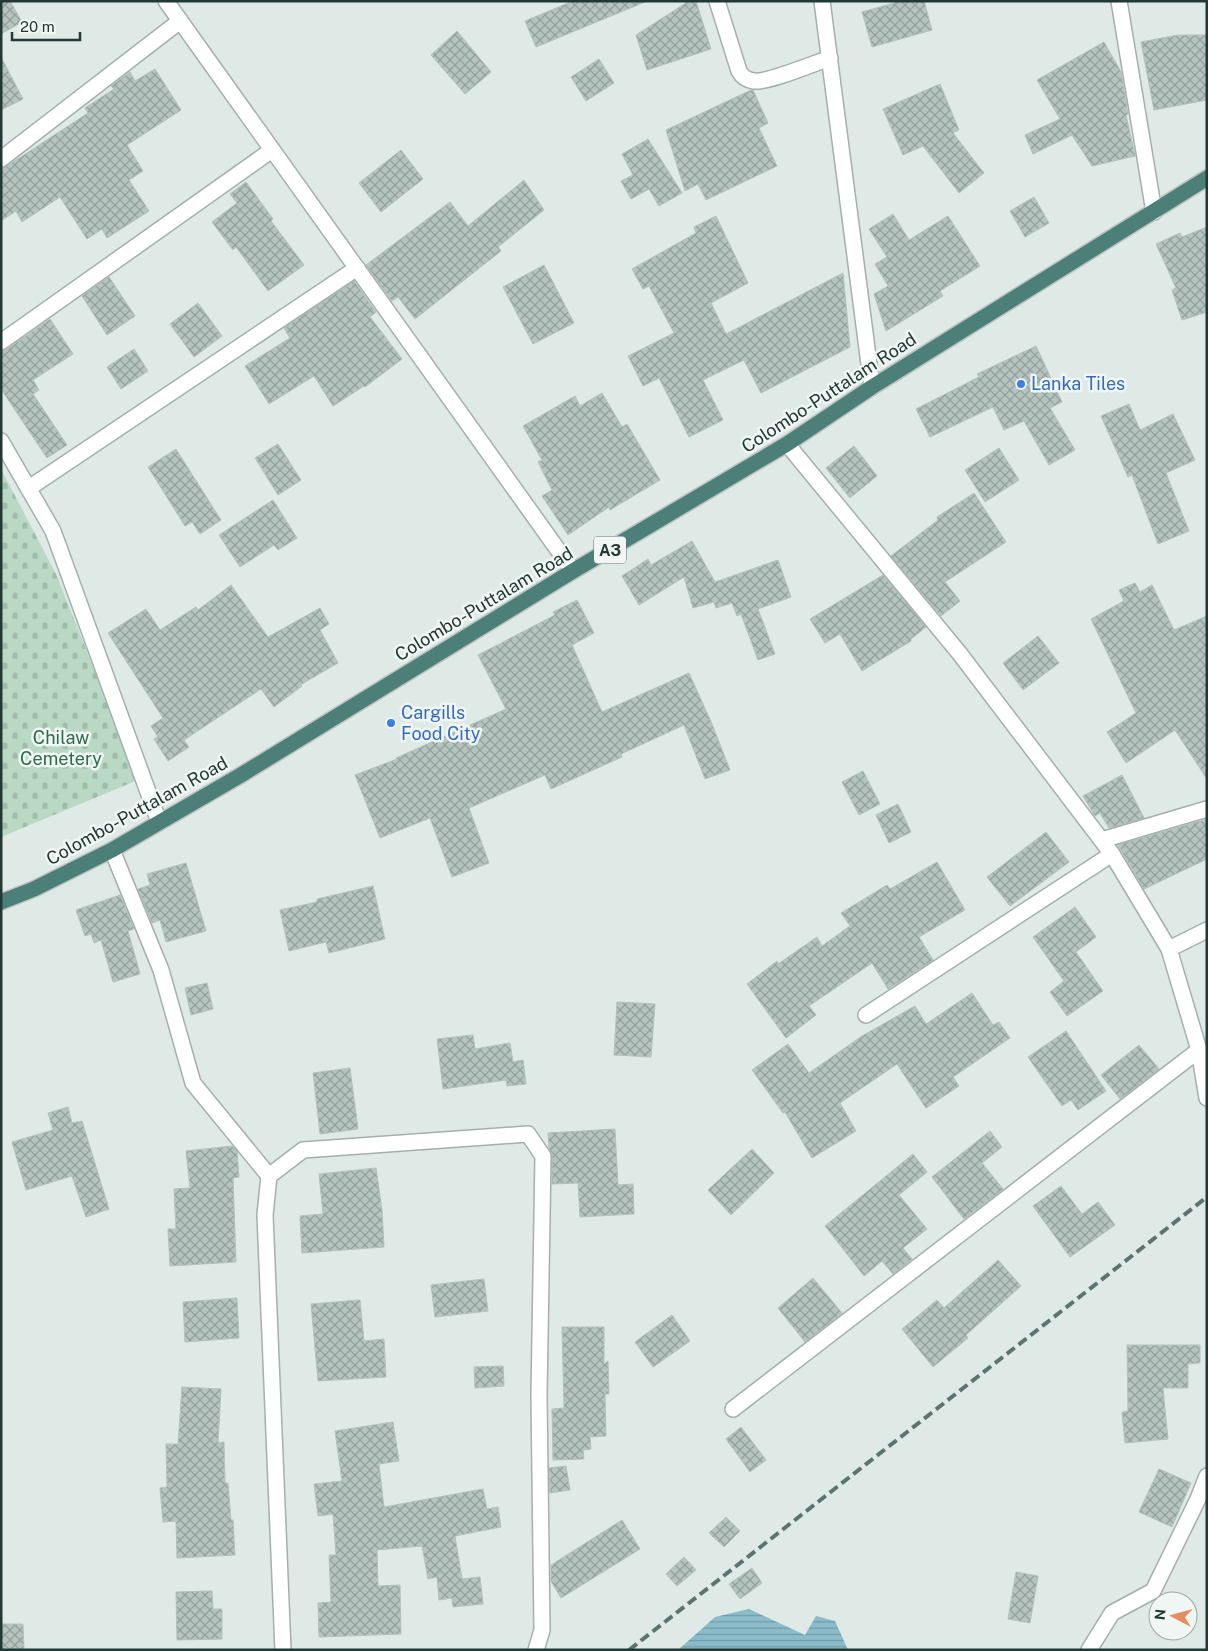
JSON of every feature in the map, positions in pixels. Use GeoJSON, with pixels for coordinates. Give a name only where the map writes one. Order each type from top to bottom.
{"type":"FeatureCollection","features":[{"type":"Feature","properties":{"kind":"highway","name":"Colombo-Puttalam Road"},"geometry":{"type":"LineString","coordinates":[[1,902],[34,889],[112,850],[241,775],[574,571],[787,444],[872,387],[1207,178]]}},
{"type":"Feature","properties":{"kind":"street"},"geometry":{"type":"LineString","coordinates":[[166,1],[574,571]]}},
{"type":"Feature","properties":{"kind":"street"},"geometry":{"type":"LineString","coordinates":[[717,1],[738,71],[743,77],[755,81],[767,80],[830,58]]}},
{"type":"Feature","properties":{"kind":"street"},"geometry":{"type":"LineString","coordinates":[[822,1],[872,387]]}},
{"type":"Feature","properties":{"kind":"street"},"geometry":{"type":"LineString","coordinates":[[1119,1],[1154,212]]}},
{"type":"Feature","properties":{"kind":"street"},"geometry":{"type":"LineString","coordinates":[[1,159],[180,21]]}},
{"type":"Feature","properties":{"kind":"street"},"geometry":{"type":"LineString","coordinates":[[1,342],[272,150]]}},
{"type":"Feature","properties":{"kind":"street"},"geometry":{"type":"LineString","coordinates":[[29,488],[356,268]]}},
{"type":"Feature","properties":{"kind":"street"},"geometry":{"type":"LineString","coordinates":[[1,441],[53,530],[159,822]]}},
{"type":"Feature","properties":{"kind":"street"},"geometry":{"type":"LineString","coordinates":[[787,444],[960,654],[1112,854],[1169,949],[1200,1050],[1207,1098]]}},
{"type":"Feature","properties":{"kind":"street"},"geometry":{"type":"LineString","coordinates":[[1102,840],[1207,809]]}},
{"type":"Feature","properties":{"kind":"street"},"geometry":{"type":"LineString","coordinates":[[112,850],[161,970],[193,1084],[269,1176],[266,1224],[283,1650]]}},
{"type":"Feature","properties":{"kind":"street"},"geometry":{"type":"LineString","coordinates":[[866,1015],[1112,854]]}},
{"type":"Feature","properties":{"kind":"street"},"geometry":{"type":"LineString","coordinates":[[1169,949],[1207,930]]}},
{"type":"Feature","properties":{"kind":"street"},"geometry":{"type":"LineString","coordinates":[[733,1409],[1200,1050]]}},
{"type":"Feature","properties":{"kind":"street"},"geometry":{"type":"LineString","coordinates":[[269,1176],[303,1150],[528,1134],[543,1156],[539,1396],[542,1630],[536,1650]]}},
{"type":"Feature","properties":{"kind":"street"},"geometry":{"type":"LineString","coordinates":[[1089,1650],[1112,1613],[1153,1591],[1198,1499],[1207,1476]]}},
{"type":"Feature","properties":{"kind":"green space","name":"Chilaw Cemetery"},"geometry":{"type":"Polygon","coordinates":[[[1,469],[56,574],[138,780],[1,837],[1,469]]]}},
{"type":"Feature","properties":{"kind":"water"},"geometry":{"type":"Polygon","coordinates":[[[749,1609],[805,1635],[816,1616],[835,1621],[848,1650],[678,1650],[715,1617],[749,1609]]]}},
{"type":"Feature","properties":{"kind":"building"},"geometry":{"type":"Polygon","coordinates":[[[1,1],[10,1],[22,22],[1,34],[1,1]]]}},
{"type":"Feature","properties":{"kind":"building"},"geometry":{"type":"Polygon","coordinates":[[[573,1],[645,2],[536,47],[525,21],[573,1]]]}},
{"type":"Feature","properties":{"kind":"building"},"geometry":{"type":"Polygon","coordinates":[[[689,1],[696,1],[711,49],[647,70],[636,35],[689,1]]]}},
{"type":"Feature","properties":{"kind":"building"},"geometry":{"type":"Polygon","coordinates":[[[901,1],[924,1],[932,30],[872,47],[862,12],[901,1]]]}},
{"type":"Feature","properties":{"kind":"building"},"geometry":{"type":"Polygon","coordinates":[[[457,31],[491,72],[465,94],[431,55],[457,31]]]}},
{"type":"Feature","properties":{"kind":"building"},"geometry":{"type":"Polygon","coordinates":[[[1178,35],[1207,35],[1207,100],[1154,110],[1141,42],[1178,35]]]}},
{"type":"Feature","properties":{"kind":"building"},"geometry":{"type":"Polygon","coordinates":[[[1104,42],[1121,72],[1128,114],[1126,115],[1135,156],[1092,166],[1072,135],[1033,154],[1025,135],[1060,119],[1037,80],[1104,42]]]}},
{"type":"Feature","properties":{"kind":"building"},"geometry":{"type":"Polygon","coordinates":[[[1,57],[23,99],[1,110],[1,57]]]}},
{"type":"Feature","properties":{"kind":"building"},"geometry":{"type":"Polygon","coordinates":[[[599,59],[614,83],[586,101],[571,77],[599,59]]]}},
{"type":"Feature","properties":{"kind":"building"},"geometry":{"type":"Polygon","coordinates":[[[155,69],[181,110],[127,145],[143,171],[129,180],[149,211],[107,238],[102,229],[87,239],[60,197],[22,222],[16,211],[1,221],[1,168],[7,166],[88,113],[85,108],[114,89],[111,86],[130,72],[135,81],[155,69]]]}},
{"type":"Feature","properties":{"kind":"building"},"geometry":{"type":"Polygon","coordinates":[[[940,84],[959,130],[953,133],[984,173],[959,193],[923,146],[903,155],[883,109],[940,84]]]}},
{"type":"Feature","properties":{"kind":"building"},"geometry":{"type":"Polygon","coordinates":[[[753,90],[768,123],[759,128],[777,166],[706,200],[698,184],[685,191],[666,130],[753,90]]]}},
{"type":"Feature","properties":{"kind":"building"},"geometry":{"type":"Polygon","coordinates":[[[648,139],[682,193],[659,206],[649,189],[631,199],[621,181],[633,175],[622,154],[648,139]]]}},
{"type":"Feature","properties":{"kind":"building"},"geometry":{"type":"Polygon","coordinates":[[[401,150],[423,179],[381,212],[359,183],[401,150]]]}},
{"type":"Feature","properties":{"kind":"building"},"geometry":{"type":"Polygon","coordinates":[[[524,180],[544,210],[498,247],[501,251],[415,319],[398,297],[392,301],[366,265],[450,202],[468,226],[524,180]]]}},
{"type":"Feature","properties":{"kind":"building"},"geometry":{"type":"Polygon","coordinates":[[[246,182],[273,219],[271,221],[304,265],[268,291],[236,247],[233,250],[212,222],[237,203],[230,194],[246,182]]]}},
{"type":"Feature","properties":{"kind":"building"},"geometry":{"type":"Polygon","coordinates":[[[1034,197],[1049,223],[1025,237],[1010,211],[1034,197]]]}},
{"type":"Feature","properties":{"kind":"building"},"geometry":{"type":"Polygon","coordinates":[[[893,214],[909,240],[948,216],[980,266],[940,291],[943,296],[886,331],[874,294],[888,286],[875,264],[887,257],[869,229],[893,214]]]}},
{"type":"Feature","properties":{"kind":"building"},"geometry":{"type":"Polygon","coordinates":[[[716,216],[748,283],[711,303],[726,334],[843,273],[850,347],[761,393],[744,360],[703,380],[723,420],[689,437],[659,378],[643,386],[628,356],[674,333],[649,286],[643,289],[632,269],[696,233],[694,227],[716,216]]]}},
{"type":"Feature","properties":{"kind":"building"},"geometry":{"type":"Polygon","coordinates":[[[1207,227],[1207,312],[1182,320],[1172,290],[1176,288],[1156,244],[1180,233],[1182,237],[1207,227]]]}},
{"type":"Feature","properties":{"kind":"building"},"geometry":{"type":"Polygon","coordinates":[[[544,265],[574,323],[533,344],[503,287],[544,265]]]}},
{"type":"Feature","properties":{"kind":"building"},"geometry":{"type":"Polygon","coordinates":[[[109,277],[135,316],[107,335],[82,296],[109,277]]]}},
{"type":"Feature","properties":{"kind":"building"},"geometry":{"type":"Polygon","coordinates":[[[354,281],[376,312],[370,317],[402,359],[365,387],[333,406],[314,376],[269,404],[245,366],[290,338],[284,328],[354,281]]]}},
{"type":"Feature","properties":{"kind":"building"},"geometry":{"type":"Polygon","coordinates":[[[198,303],[222,336],[194,357],[170,324],[198,303]]]}},
{"type":"Feature","properties":{"kind":"building"},"geometry":{"type":"Polygon","coordinates":[[[50,319],[73,354],[33,380],[39,390],[33,394],[67,445],[47,458],[1,389],[1,351],[6,350],[50,319]]]}},
{"type":"Feature","properties":{"kind":"building"},"geometry":{"type":"Polygon","coordinates":[[[1036,346],[1062,402],[1050,408],[1075,450],[1049,465],[1024,421],[1004,430],[993,407],[930,437],[916,409],[979,377],[977,374],[1036,346]]]}},
{"type":"Feature","properties":{"kind":"building"},"geometry":{"type":"Polygon","coordinates":[[[134,349],[148,371],[121,389],[107,367],[134,349]]]}},
{"type":"Feature","properties":{"kind":"building"},"geometry":{"type":"Polygon","coordinates":[[[602,393],[622,427],[627,424],[660,480],[610,510],[609,507],[568,535],[542,496],[552,490],[538,462],[542,460],[523,426],[575,396],[580,406],[602,393]]]}},
{"type":"Feature","properties":{"kind":"building"},"geometry":{"type":"Polygon","coordinates":[[[1129,404],[1140,430],[1173,414],[1195,460],[1166,473],[1189,531],[1158,544],[1132,475],[1128,477],[1101,416],[1129,404]]]}},
{"type":"Feature","properties":{"kind":"building"},"geometry":{"type":"Polygon","coordinates":[[[278,444],[301,480],[278,495],[255,458],[278,444]]]}},
{"type":"Feature","properties":{"kind":"building"},"geometry":{"type":"Polygon","coordinates":[[[854,446],[877,476],[850,498],[826,468],[854,446]]]}},
{"type":"Feature","properties":{"kind":"building"},"geometry":{"type":"Polygon","coordinates":[[[999,448],[1019,480],[985,502],[965,470],[999,448]]]}},
{"type":"Feature","properties":{"kind":"building"},"geometry":{"type":"Polygon","coordinates":[[[176,449],[221,520],[200,534],[192,522],[185,526],[148,467],[176,449]]]}},
{"type":"Feature","properties":{"kind":"building"},"geometry":{"type":"Polygon","coordinates":[[[974,493],[1006,542],[945,582],[960,601],[941,616],[891,556],[938,520],[937,517],[974,493]]]}},
{"type":"Feature","properties":{"kind":"building"},"geometry":{"type":"Polygon","coordinates":[[[273,500],[297,538],[278,550],[274,545],[240,567],[219,535],[273,500]]]}},
{"type":"Feature","properties":{"kind":"building"},"geometry":{"type":"Polygon","coordinates":[[[692,541],[715,582],[778,560],[791,597],[758,609],[775,654],[758,660],[741,614],[737,616],[732,603],[716,608],[714,602],[693,608],[684,577],[639,605],[622,576],[648,559],[651,565],[692,541]]]}},
{"type":"Feature","properties":{"kind":"building"},"geometry":{"type":"Polygon","coordinates":[[[883,575],[926,627],[911,641],[862,671],[840,634],[825,643],[810,619],[883,575]]]}},
{"type":"Feature","properties":{"kind":"building"},"geometry":{"type":"Polygon","coordinates":[[[1135,583],[1140,592],[1152,585],[1174,630],[1207,616],[1207,779],[1175,730],[1126,763],[1107,732],[1136,713],[1091,619],[1124,601],[1119,590],[1135,583]]]}},
{"type":"Feature","properties":{"kind":"building"},"geometry":{"type":"Polygon","coordinates":[[[231,585],[268,637],[320,608],[329,624],[320,630],[338,663],[300,685],[302,686],[274,707],[261,689],[184,740],[189,747],[168,761],[154,739],[158,737],[151,726],[163,718],[108,633],[146,609],[160,630],[196,607],[198,610],[231,585]]]}},
{"type":"Feature","properties":{"kind":"building"},"geometry":{"type":"Polygon","coordinates":[[[577,600],[594,633],[572,645],[602,712],[689,673],[730,770],[705,779],[684,725],[621,754],[622,757],[551,789],[545,775],[469,808],[489,863],[452,877],[430,818],[380,838],[355,775],[397,759],[506,709],[478,655],[555,615],[553,612],[577,600]]]}},
{"type":"Feature","properties":{"kind":"building"},"geometry":{"type":"Polygon","coordinates":[[[1038,636],[1059,663],[1023,690],[1003,663],[1038,636]]]}},
{"type":"Feature","properties":{"kind":"building"},"geometry":{"type":"Polygon","coordinates":[[[863,771],[880,804],[859,815],[842,782],[863,771]]]}},
{"type":"Feature","properties":{"kind":"building"},"geometry":{"type":"Polygon","coordinates":[[[1122,775],[1144,818],[1109,828],[1100,813],[1095,816],[1083,796],[1122,775]]]}},
{"type":"Feature","properties":{"kind":"building"},"geometry":{"type":"Polygon","coordinates":[[[898,804],[911,832],[889,843],[876,815],[898,804]]]}},
{"type":"Feature","properties":{"kind":"building"},"geometry":{"type":"Polygon","coordinates":[[[1207,819],[1207,859],[1144,889],[1118,845],[1207,819]]]}},
{"type":"Feature","properties":{"kind":"building"},"geometry":{"type":"Polygon","coordinates":[[[1046,832],[1069,862],[1010,906],[987,877],[1046,832]]]}},
{"type":"Feature","properties":{"kind":"building"},"geometry":{"type":"Polygon","coordinates":[[[937,862],[965,910],[919,937],[933,960],[888,989],[872,963],[809,1006],[816,1015],[786,1038],[747,984],[777,961],[778,964],[817,937],[822,946],[850,926],[841,913],[887,885],[890,889],[937,862]]]}},
{"type":"Feature","properties":{"kind":"building"},"geometry":{"type":"Polygon","coordinates":[[[186,863],[206,931],[166,942],[160,920],[152,923],[138,889],[150,885],[147,874],[186,863]]]}},
{"type":"Feature","properties":{"kind":"building"},"geometry":{"type":"Polygon","coordinates":[[[373,886],[385,939],[329,953],[326,942],[289,951],[280,910],[373,886]]]}},
{"type":"Feature","properties":{"kind":"building"},"geometry":{"type":"Polygon","coordinates":[[[120,895],[134,929],[128,931],[140,974],[113,982],[101,940],[94,943],[91,934],[85,936],[76,910],[120,895]]]}},
{"type":"Feature","properties":{"kind":"building"},"geometry":{"type":"Polygon","coordinates":[[[1075,907],[1096,937],[1076,952],[1103,991],[1067,1016],[1050,992],[1064,981],[1033,937],[1075,907]]]}},
{"type":"Feature","properties":{"kind":"building"},"geometry":{"type":"Polygon","coordinates":[[[207,983],[213,1009],[191,1015],[185,988],[207,983]]]}},
{"type":"Feature","properties":{"kind":"building"},"geometry":{"type":"Polygon","coordinates":[[[972,993],[993,1025],[999,1022],[1010,1038],[953,1077],[959,1086],[926,1108],[897,1064],[840,1103],[856,1131],[812,1158],[785,1112],[783,1113],[752,1070],[788,1044],[809,1073],[862,1036],[915,1006],[926,1024],[972,993]]]}},
{"type":"Feature","properties":{"kind":"building"},"geometry":{"type":"Polygon","coordinates":[[[617,1002],[655,1004],[651,1057],[614,1055],[617,1002]]]}},
{"type":"Feature","properties":{"kind":"building"},"geometry":{"type":"Polygon","coordinates":[[[1066,1031],[1106,1091],[1078,1110],[1071,1100],[1062,1106],[1028,1057],[1066,1031]]]}},
{"type":"Feature","properties":{"kind":"building"},"geometry":{"type":"Polygon","coordinates":[[[473,1035],[475,1049],[510,1043],[513,1062],[523,1060],[526,1084],[507,1086],[506,1080],[443,1089],[437,1039],[473,1035]]]}},
{"type":"Feature","properties":{"kind":"building"},"geometry":{"type":"Polygon","coordinates":[[[1139,1045],[1159,1069],[1120,1099],[1101,1075],[1139,1045]]]}},
{"type":"Feature","properties":{"kind":"building"},"geometry":{"type":"Polygon","coordinates":[[[350,1068],[358,1129],[320,1134],[313,1073],[350,1068]]]}},
{"type":"Feature","properties":{"kind":"building"},"geometry":{"type":"Polygon","coordinates":[[[68,1107],[72,1123],[82,1121],[109,1209],[86,1217],[72,1176],[26,1190],[12,1142],[53,1130],[48,1113],[68,1107]]]}},
{"type":"Feature","properties":{"kind":"building"},"geometry":{"type":"Polygon","coordinates":[[[615,1129],[618,1185],[633,1184],[634,1214],[580,1217],[578,1183],[552,1184],[552,1156],[548,1133],[615,1129]]]}},
{"type":"Feature","properties":{"kind":"building"},"geometry":{"type":"Polygon","coordinates":[[[990,1131],[1002,1147],[982,1163],[1003,1189],[964,1219],[932,1177],[990,1131]]]}},
{"type":"Feature","properties":{"kind":"building"},"geometry":{"type":"Polygon","coordinates":[[[232,1146],[237,1151],[239,1177],[233,1178],[236,1262],[170,1266],[168,1229],[176,1229],[174,1189],[190,1188],[186,1151],[232,1146]]]}},
{"type":"Feature","properties":{"kind":"building"},"geometry":{"type":"Polygon","coordinates":[[[752,1149],[774,1173],[731,1215],[708,1190],[752,1149]]]}},
{"type":"Feature","properties":{"kind":"building"},"geometry":{"type":"Polygon","coordinates":[[[913,1154],[927,1172],[899,1195],[927,1229],[903,1248],[912,1259],[893,1274],[882,1261],[864,1276],[825,1226],[913,1154]]]}},
{"type":"Feature","properties":{"kind":"building"},"geometry":{"type":"Polygon","coordinates":[[[376,1168],[382,1210],[384,1247],[302,1253],[300,1216],[323,1214],[319,1174],[376,1168]]]}},
{"type":"Feature","properties":{"kind":"building"},"geometry":{"type":"Polygon","coordinates":[[[1061,1186],[1082,1214],[1098,1202],[1115,1225],[1070,1257],[1033,1206],[1061,1186]]]}},
{"type":"Feature","properties":{"kind":"building"},"geometry":{"type":"Polygon","coordinates":[[[998,1260],[1021,1286],[966,1335],[968,1338],[933,1367],[902,1329],[937,1300],[944,1308],[998,1260]]]}},
{"type":"Feature","properties":{"kind":"building"},"geometry":{"type":"Polygon","coordinates":[[[813,1278],[842,1313],[805,1342],[778,1308],[813,1278]]]}},
{"type":"Feature","properties":{"kind":"building"},"geometry":{"type":"Polygon","coordinates":[[[484,1279],[488,1311],[435,1317],[431,1285],[484,1279]]]}},
{"type":"Feature","properties":{"kind":"building"},"geometry":{"type":"Polygon","coordinates":[[[237,1298],[239,1338],[185,1342],[183,1302],[237,1298]]]}},
{"type":"Feature","properties":{"kind":"building"},"geometry":{"type":"Polygon","coordinates":[[[360,1300],[364,1341],[384,1339],[386,1377],[318,1381],[311,1304],[360,1300]]]}},
{"type":"Feature","properties":{"kind":"building"},"geometry":{"type":"Polygon","coordinates":[[[672,1315],[690,1341],[653,1367],[635,1342],[672,1315]]]}},
{"type":"Feature","properties":{"kind":"building"},"geometry":{"type":"Polygon","coordinates":[[[562,1327],[604,1327],[604,1364],[608,1361],[609,1394],[605,1394],[606,1436],[590,1437],[591,1449],[583,1450],[584,1459],[553,1460],[552,1409],[564,1408],[562,1327]]]}},
{"type":"Feature","properties":{"kind":"building"},"geometry":{"type":"Polygon","coordinates":[[[1127,1345],[1200,1345],[1200,1363],[1188,1364],[1188,1388],[1163,1388],[1168,1439],[1125,1443],[1122,1412],[1128,1411],[1127,1345]]]}},
{"type":"Feature","properties":{"kind":"building"},"geometry":{"type":"Polygon","coordinates":[[[503,1366],[504,1386],[475,1388],[474,1367],[503,1366]]]}},
{"type":"Feature","properties":{"kind":"building"},"geometry":{"type":"Polygon","coordinates":[[[182,1387],[221,1389],[218,1443],[224,1442],[225,1483],[228,1483],[235,1555],[177,1558],[176,1521],[163,1522],[160,1488],[167,1487],[166,1444],[178,1444],[182,1387]]]}},
{"type":"Feature","properties":{"kind":"building"},"geometry":{"type":"Polygon","coordinates":[[[393,1422],[399,1461],[379,1464],[384,1507],[483,1489],[487,1509],[498,1507],[501,1527],[455,1536],[462,1579],[480,1577],[483,1604],[453,1607],[452,1598],[439,1600],[437,1577],[428,1579],[422,1546],[377,1550],[378,1586],[400,1585],[401,1634],[319,1637],[318,1603],[331,1602],[329,1555],[336,1555],[333,1514],[318,1516],[314,1484],[342,1481],[335,1431],[393,1422]]]}},
{"type":"Feature","properties":{"kind":"building"},"geometry":{"type":"Polygon","coordinates":[[[741,1427],[766,1460],[750,1472],[726,1439],[741,1427]]]}},
{"type":"Feature","properties":{"kind":"building"},"geometry":{"type":"Polygon","coordinates":[[[566,1466],[570,1490],[550,1493],[549,1468],[566,1466]]]}},
{"type":"Feature","properties":{"kind":"building"},"geometry":{"type":"Polygon","coordinates":[[[1159,1469],[1191,1483],[1172,1527],[1139,1512],[1159,1469]]]}},
{"type":"Feature","properties":{"kind":"building"},"geometry":{"type":"Polygon","coordinates":[[[726,1517],[740,1531],[724,1547],[709,1533],[726,1517]]]}},
{"type":"Feature","properties":{"kind":"building"},"geometry":{"type":"Polygon","coordinates":[[[622,1520],[640,1549],[561,1598],[551,1581],[551,1565],[622,1520]]]}},
{"type":"Feature","properties":{"kind":"building"},"geometry":{"type":"Polygon","coordinates":[[[684,1557],[696,1570],[677,1586],[666,1574],[684,1557]]]}},
{"type":"Feature","properties":{"kind":"building"},"geometry":{"type":"Polygon","coordinates":[[[752,1568],[762,1583],[740,1599],[729,1584],[752,1568]]]}},
{"type":"Feature","properties":{"kind":"building"},"geometry":{"type":"Polygon","coordinates":[[[1016,1572],[1038,1576],[1030,1623],[1008,1619],[1016,1572]]]}},
{"type":"Feature","properties":{"kind":"building"},"geometry":{"type":"Polygon","coordinates":[[[212,1591],[213,1609],[222,1609],[222,1639],[177,1640],[176,1592],[212,1591]]]}},
{"type":"Feature","properties":{"kind":"building"},"geometry":{"type":"Polygon","coordinates":[[[1,1624],[23,1624],[24,1650],[1,1650],[1,1624]]]}},
{"type":"Feature","properties":{"kind":"railway"},"geometry":{"type":"LineString","coordinates":[[629,1650],[1207,1197]]}},
{"type":"Feature","properties":{"kind":"place","name":"Lanka Tiles"},"geometry":{"type":"Point","coordinates":[1021,384]}},
{"type":"Feature","properties":{"kind":"place","name":"Cargills Food City"},"geometry":{"type":"Point","coordinates":[391,723]}}]}
